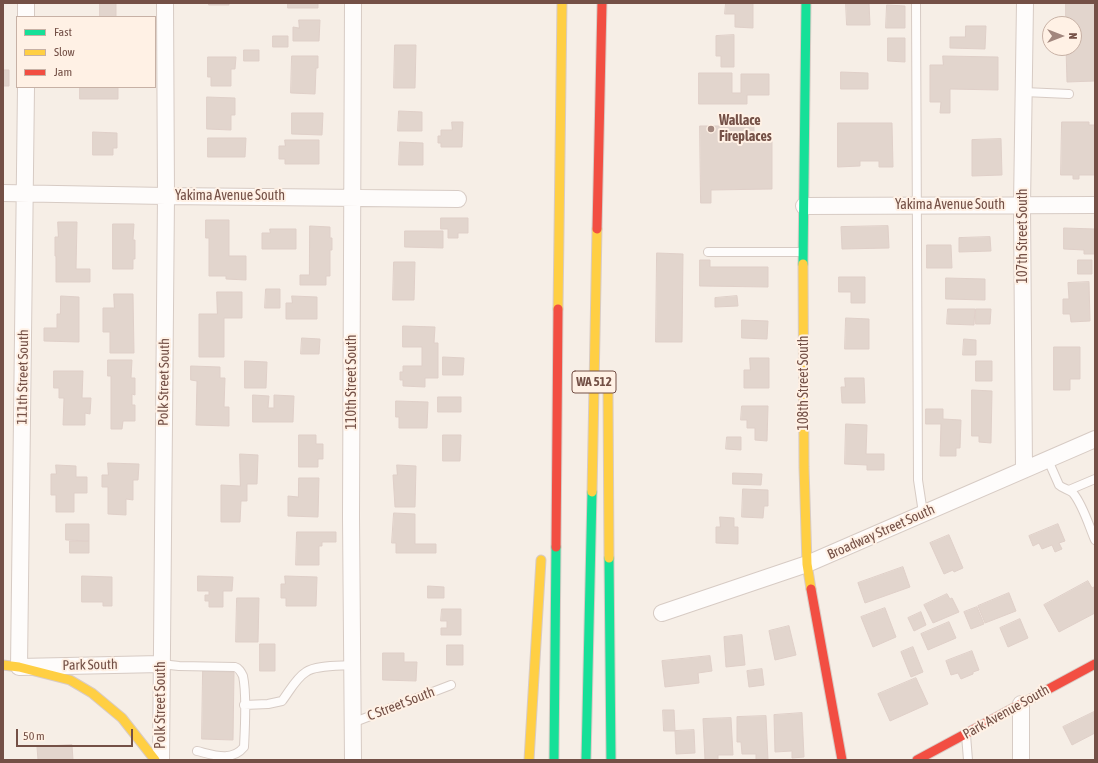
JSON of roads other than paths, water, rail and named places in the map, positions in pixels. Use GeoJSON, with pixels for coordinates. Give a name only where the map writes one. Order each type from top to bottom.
{"type":"FeatureCollection","features":[{"type":"Feature","properties":{"kind":"main road","name":"WA 512"},"geometry":{"type":"LineString","coordinates":[[554,760],[559,162],[562,3]]}},
{"type":"Feature","properties":{"kind":"main road","name":"WA 512"},"geometry":{"type":"LineString","coordinates":[[586,760],[602,3]]}},
{"type":"Feature","properties":{"kind":"main road","name":"108th Street South"},"geometry":{"type":"LineString","coordinates":[[806,3],[803,252],[807,564],[842,760]]}},
{"type":"Feature","properties":{"kind":"main road"},"geometry":{"type":"LineString","coordinates":[[599,160],[605,294]]}},
{"type":"Feature","properties":{"kind":"main road"},"geometry":{"type":"LineString","coordinates":[[548,414],[559,162]]}},
{"type":"Feature","properties":{"kind":"main road"},"geometry":{"type":"LineString","coordinates":[[608,380],[611,760]]}},
{"type":"Feature","properties":{"kind":"main road"},"geometry":{"type":"LineString","coordinates":[[529,760],[542,554]]}},
{"type":"Feature","properties":{"kind":"main road","name":"Park Avenue South"},"geometry":{"type":"LineString","coordinates":[[917,760],[1095,664]]}},
{"type":"Feature","properties":{"kind":"main road"},"geometry":{"type":"LineString","coordinates":[[3,665],[19,667],[70,680],[92,693],[122,718],[155,760]]}},
{"type":"Feature","properties":{"kind":"street"},"geometry":{"type":"LineString","coordinates":[[26,3],[26,16]]}},
{"type":"Feature","properties":{"kind":"street","name":"Polk Street South"},"geometry":{"type":"LineString","coordinates":[[161,760],[166,196],[165,3]]}},
{"type":"Feature","properties":{"kind":"street","name":"110th Street South"},"geometry":{"type":"LineString","coordinates":[[353,3],[351,517],[353,760]]}},
{"type":"Feature","properties":{"kind":"street","name":"107th Street South"},"geometry":{"type":"LineString","coordinates":[[1024,3],[1022,205],[1024,470]]}},
{"type":"Feature","properties":{"kind":"street","name":"111th Street South"},"geometry":{"type":"LineString","coordinates":[[19,667],[26,88]]}},
{"type":"Feature","properties":{"kind":"street","name":"Yakima Avenue South"},"geometry":{"type":"LineString","coordinates":[[3,193],[458,199]]}},
{"type":"Feature","properties":{"kind":"street","name":"Yakima Avenue South"},"geometry":{"type":"LineString","coordinates":[[804,206],[1095,205]]}},
{"type":"Feature","properties":{"kind":"street","name":"Broadway Street South"},"geometry":{"type":"LineString","coordinates":[[662,613],[807,564],[1095,439]]}},
{"type":"Feature","properties":{"kind":"street","name":"Park South"},"geometry":{"type":"LineString","coordinates":[[19,667],[161,664]]}},
{"type":"Feature","properties":{"kind":"street"},"geometry":{"type":"LineString","coordinates":[[1022,704],[1022,760]]}},
{"type":"Feature","properties":{"kind":"lane"},"geometry":{"type":"LineString","coordinates":[[916,3],[918,480],[922,514]]}},
{"type":"Feature","properties":{"kind":"lane"},"geometry":{"type":"LineString","coordinates":[[1024,92],[1069,94]]}},
{"type":"Feature","properties":{"kind":"lane"},"geometry":{"type":"LineString","coordinates":[[708,252],[803,252]]}},
{"type":"Feature","properties":{"kind":"lane"},"geometry":{"type":"LineString","coordinates":[[1048,460],[1059,485],[1062,488],[1069,490],[1077,500],[1095,540]]}},
{"type":"Feature","properties":{"kind":"lane"},"geometry":{"type":"LineString","coordinates":[[1069,490],[1095,479]]}},
{"type":"Feature","properties":{"kind":"lane"},"geometry":{"type":"LineString","coordinates":[[161,664],[179,666],[235,667],[238,668],[242,675],[244,690],[244,747],[240,752],[222,758],[197,751]]}},
{"type":"Feature","properties":{"kind":"lane"},"geometry":{"type":"LineString","coordinates":[[244,705],[268,704],[282,701],[306,671],[323,667],[352,665]]}},
{"type":"Feature","properties":{"kind":"lane","name":"C Street South"},"geometry":{"type":"LineString","coordinates":[[352,723],[451,686]]}},
{"type":"Feature","properties":{"kind":"lane"},"geometry":{"type":"LineString","coordinates":[[966,734],[968,760]]}},
{"type":"Feature","properties":{"kind":"place","name":"Wallace Fireplaces"},"geometry":{"type":"Point","coordinates":[711,129]}}]}
